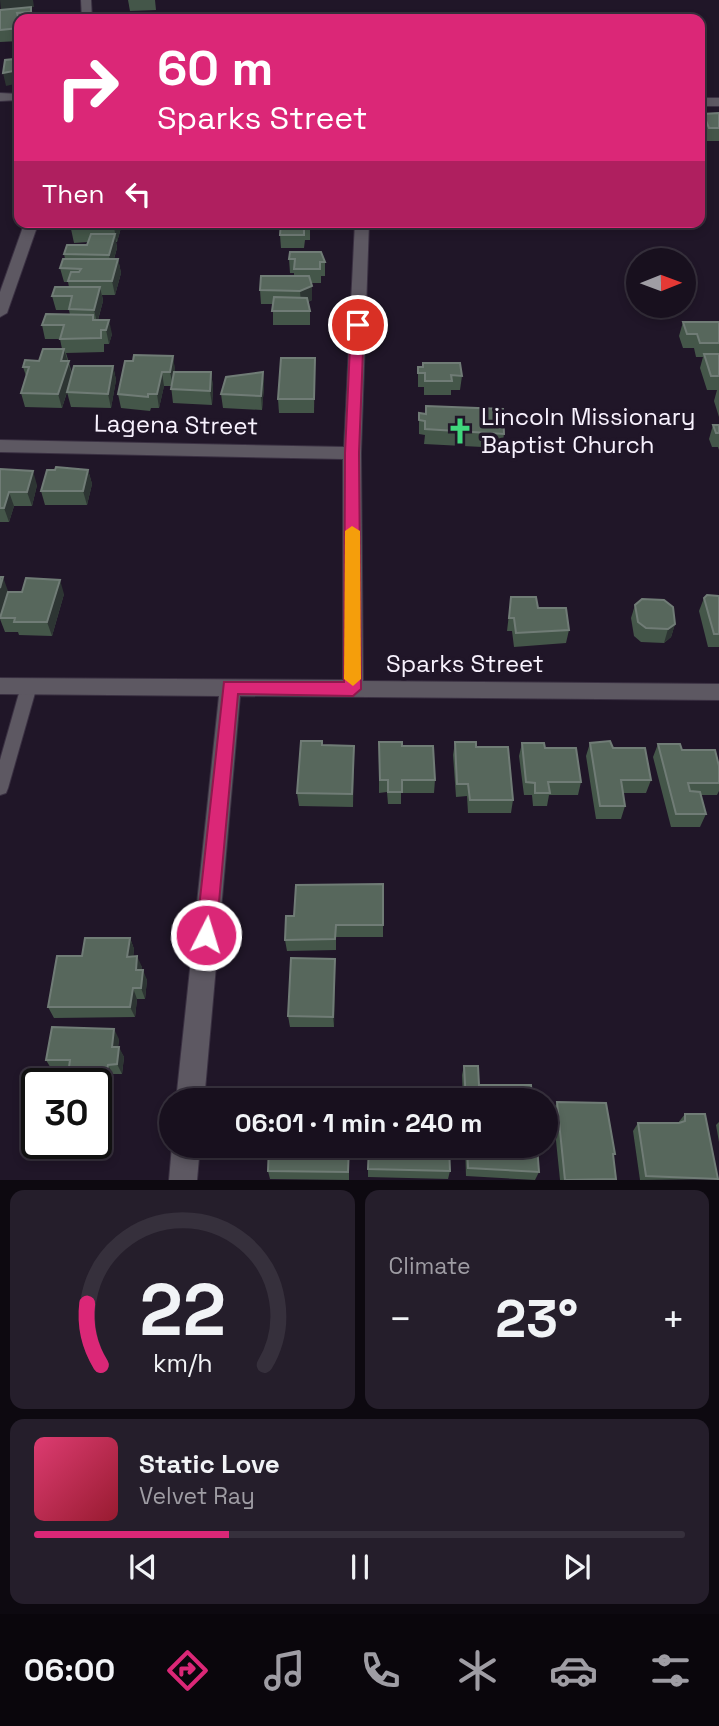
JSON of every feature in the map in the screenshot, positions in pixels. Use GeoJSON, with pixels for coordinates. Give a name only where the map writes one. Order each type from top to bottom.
{"type":"FeatureCollection","features":[{"type":"Feature","properties":{"kind":"street"},"geometry":{"type":"LineString","coordinates":[[0,313],[5,285],[30,228]]}},
{"type":"Feature","properties":{"kind":"street"},"geometry":{"type":"LineString","coordinates":[[353,689],[352,453],[362,228]]}},
{"type":"Feature","properties":{"kind":"street","name":"Lagena Street"},"geometry":{"type":"LineString","coordinates":[[0,446],[352,453]]}},
{"type":"Feature","properties":{"kind":"street","name":"Sparks Street"},"geometry":{"type":"LineString","coordinates":[[0,686],[719,692]]}},
{"type":"Feature","properties":{"kind":"street"},"geometry":{"type":"LineString","coordinates":[[191,1088],[230,687]]}},
{"type":"Feature","properties":{"kind":"street"},"geometry":{"type":"LineString","coordinates":[[183,1180],[185,1158]]}},
{"type":"Feature","properties":{"kind":"lane"},"geometry":{"type":"LineString","coordinates":[[0,789],[29,686]]}},
{"type":"Feature","properties":{"kind":"building"},"geometry":{"type":"Polygon","coordinates":[[[31,7],[31,12],[14,14],[14,29],[0,30],[0,10],[31,7]]]}},
{"type":"Feature","properties":{"kind":"building"},"geometry":{"type":"Polygon","coordinates":[[[14,59],[14,71],[3,73],[5,60],[14,59]]]}},
{"type":"Feature","properties":{"kind":"building"},"geometry":{"type":"Polygon","coordinates":[[[719,113],[719,128],[709,128],[705,114],[719,113]]]}},
{"type":"Feature","properties":{"kind":"building"},"geometry":{"type":"Polygon","coordinates":[[[281,228],[304,228],[304,235],[280,235],[281,228]]]}},
{"type":"Feature","properties":{"kind":"building"},"geometry":{"type":"Polygon","coordinates":[[[91,234],[115,234],[109,255],[64,254],[67,245],[87,245],[91,234]]]}},
{"type":"Feature","properties":{"kind":"building"},"geometry":{"type":"Polygon","coordinates":[[[290,252],[321,252],[325,262],[320,262],[320,269],[294,269],[295,259],[289,259],[290,252]]]}},
{"type":"Feature","properties":{"kind":"building"},"geometry":{"type":"Polygon","coordinates":[[[63,259],[118,259],[112,281],[68,281],[71,272],[79,272],[81,269],[60,268],[63,259]]]}},
{"type":"Feature","properties":{"kind":"building"},"geometry":{"type":"Polygon","coordinates":[[[261,276],[309,276],[312,286],[300,291],[260,290],[261,276]]]}},
{"type":"Feature","properties":{"kind":"building"},"geometry":{"type":"Polygon","coordinates":[[[55,287],[100,287],[94,310],[69,309],[72,296],[52,296],[55,287]]]}},
{"type":"Feature","properties":{"kind":"building"},"geometry":{"type":"Polygon","coordinates":[[[274,297],[307,298],[310,311],[272,311],[274,297]]]}},
{"type":"Feature","properties":{"kind":"building"},"geometry":{"type":"Polygon","coordinates":[[[46,314],[93,315],[93,320],[109,320],[106,330],[101,330],[101,338],[60,339],[64,325],[42,325],[46,314]]]}},
{"type":"Feature","properties":{"kind":"building"},"geometry":{"type":"Polygon","coordinates":[[[683,322],[719,322],[719,343],[700,343],[697,334],[687,334],[683,322]]]}},
{"type":"Feature","properties":{"kind":"building"},"geometry":{"type":"Polygon","coordinates":[[[43,349],[64,349],[61,361],[69,361],[58,394],[21,393],[29,367],[23,367],[25,360],[39,361],[43,349]]]}},
{"type":"Feature","properties":{"kind":"building"},"geometry":{"type":"Polygon","coordinates":[[[704,354],[719,354],[719,376],[711,376],[704,354]]]}},
{"type":"Feature","properties":{"kind":"building"},"geometry":{"type":"Polygon","coordinates":[[[134,355],[173,356],[170,372],[162,372],[157,394],[148,394],[148,397],[118,394],[125,361],[133,361],[134,355]]]}},
{"type":"Feature","properties":{"kind":"building"},"geometry":{"type":"Polygon","coordinates":[[[281,358],[315,358],[314,399],[278,399],[281,358]]]}},
{"type":"Feature","properties":{"kind":"building"},"geometry":{"type":"Polygon","coordinates":[[[423,363],[460,363],[462,376],[451,375],[452,381],[425,381],[425,373],[418,373],[418,367],[423,367],[423,363]]]}},
{"type":"Feature","properties":{"kind":"building"},"geometry":{"type":"Polygon","coordinates":[[[74,366],[113,366],[108,394],[67,392],[74,366]]]}},
{"type":"Feature","properties":{"kind":"building"},"geometry":{"type":"Polygon","coordinates":[[[174,372],[211,372],[210,391],[171,389],[174,372]]]}},
{"type":"Feature","properties":{"kind":"building"},"geometry":{"type":"Polygon","coordinates":[[[263,372],[261,396],[221,394],[226,377],[263,372]]]}},
{"type":"Feature","properties":{"kind":"building"},"geometry":{"type":"Polygon","coordinates":[[[426,406],[503,409],[504,434],[425,429],[425,421],[419,420],[419,413],[426,414],[426,406]]]}},
{"type":"Feature","properties":{"kind":"building"},"geometry":{"type":"Polygon","coordinates":[[[713,425],[719,425],[719,433],[716,433],[713,425]]]}},
{"type":"Feature","properties":{"kind":"building"},"geometry":{"type":"Polygon","coordinates":[[[56,467],[88,470],[83,491],[41,491],[47,470],[55,470],[56,467]]]}},
{"type":"Feature","properties":{"kind":"building"},"geometry":{"type":"Polygon","coordinates":[[[0,469],[33,471],[27,492],[9,492],[4,508],[0,508],[0,469]]]}},
{"type":"Feature","properties":{"kind":"building"},"geometry":{"type":"Polygon","coordinates":[[[26,578],[60,580],[47,622],[14,622],[15,618],[0,618],[8,592],[22,592],[26,578]]]}},
{"type":"Feature","properties":{"kind":"building"},"geometry":{"type":"Polygon","coordinates":[[[707,595],[719,596],[719,634],[714,634],[704,598],[707,595]]]}},
{"type":"Feature","properties":{"kind":"building"},"geometry":{"type":"Polygon","coordinates":[[[511,597],[536,597],[538,608],[566,608],[569,630],[516,633],[514,618],[509,618],[511,597]]]}},
{"type":"Feature","properties":{"kind":"building"},"geometry":{"type":"Polygon","coordinates":[[[642,599],[664,600],[673,607],[675,624],[668,629],[646,628],[638,622],[635,605],[642,599]]]}},
{"type":"Feature","properties":{"kind":"building"},"geometry":{"type":"Polygon","coordinates":[[[301,741],[354,746],[352,794],[297,793],[301,741]]]}},
{"type":"Feature","properties":{"kind":"building"},"geometry":{"type":"Polygon","coordinates":[[[610,741],[613,748],[645,748],[651,780],[621,780],[625,806],[600,806],[590,743],[610,741]]]}},
{"type":"Feature","properties":{"kind":"building"},"geometry":{"type":"Polygon","coordinates":[[[379,742],[402,742],[402,746],[433,746],[435,780],[402,780],[402,792],[388,792],[388,780],[380,780],[379,742]]]}},
{"type":"Feature","properties":{"kind":"building"},"geometry":{"type":"Polygon","coordinates":[[[455,742],[476,742],[476,747],[508,747],[513,800],[470,800],[468,784],[457,784],[455,742]]]}},
{"type":"Feature","properties":{"kind":"building"},"geometry":{"type":"Polygon","coordinates":[[[522,743],[544,743],[545,748],[576,748],[581,782],[548,782],[550,793],[535,793],[535,783],[526,782],[522,743]]]}},
{"type":"Feature","properties":{"kind":"building"},"geometry":{"type":"Polygon","coordinates":[[[658,744],[680,744],[682,750],[715,750],[719,783],[688,783],[690,791],[700,792],[706,814],[676,814],[658,744]]]}},
{"type":"Feature","properties":{"kind":"building"},"geometry":{"type":"Polygon","coordinates":[[[383,884],[383,925],[336,925],[335,939],[285,940],[286,916],[294,916],[296,885],[383,884]]]}},
{"type":"Feature","properties":{"kind":"building"},"geometry":{"type":"Polygon","coordinates":[[[85,938],[130,938],[127,957],[137,956],[136,970],[143,970],[141,988],[133,988],[130,1007],[48,1007],[57,956],[82,956],[85,938]]]}},
{"type":"Feature","properties":{"kind":"building"},"geometry":{"type":"Polygon","coordinates":[[[291,958],[335,959],[333,1017],[288,1016],[291,958]]]}},
{"type":"Feature","properties":{"kind":"building"},"geometry":{"type":"Polygon","coordinates":[[[52,1027],[114,1029],[112,1047],[119,1047],[117,1064],[108,1065],[107,1068],[69,1068],[70,1060],[46,1060],[52,1027]]]}},
{"type":"Feature","properties":{"kind":"building"},"geometry":{"type":"Polygon","coordinates":[[[464,1066],[478,1066],[479,1085],[531,1085],[531,1088],[465,1088],[464,1066]]]}},
{"type":"Feature","properties":{"kind":"building"},"geometry":{"type":"Polygon","coordinates":[[[558,1102],[606,1103],[615,1154],[616,1179],[565,1180],[558,1102]]]}},
{"type":"Feature","properties":{"kind":"building"},"geometry":{"type":"Polygon","coordinates":[[[685,1114],[705,1114],[718,1179],[646,1176],[638,1123],[679,1123],[685,1121],[685,1114]]]}},
{"type":"Feature","properties":{"kind":"building"},"geometry":{"type":"Polygon","coordinates":[[[269,1158],[349,1158],[348,1172],[268,1171],[269,1158]]]}},
{"type":"Feature","properties":{"kind":"building"},"geometry":{"type":"Polygon","coordinates":[[[368,1158],[449,1158],[450,1171],[368,1169],[368,1158]]]}},
{"type":"Feature","properties":{"kind":"building"},"geometry":{"type":"Polygon","coordinates":[[[468,1158],[538,1158],[539,1172],[468,1168],[468,1158]]]}},
{"type":"Feature","properties":{"kind":"slow traffic"},"geometry":{"type":"LineString","coordinates":[[352,531],[353,679]]}},
{"type":"Feature","properties":{"kind":"place","name":"Lincoln Missionary Baptist Church"},"geometry":{"type":"Point","coordinates":[460,431]}},
{"type":"Feature","properties":{"kind":"route"},"geometry":{"type":"LineString","coordinates":[[206,935],[230,687],[353,689],[352,453],[358,325]]}}]}
